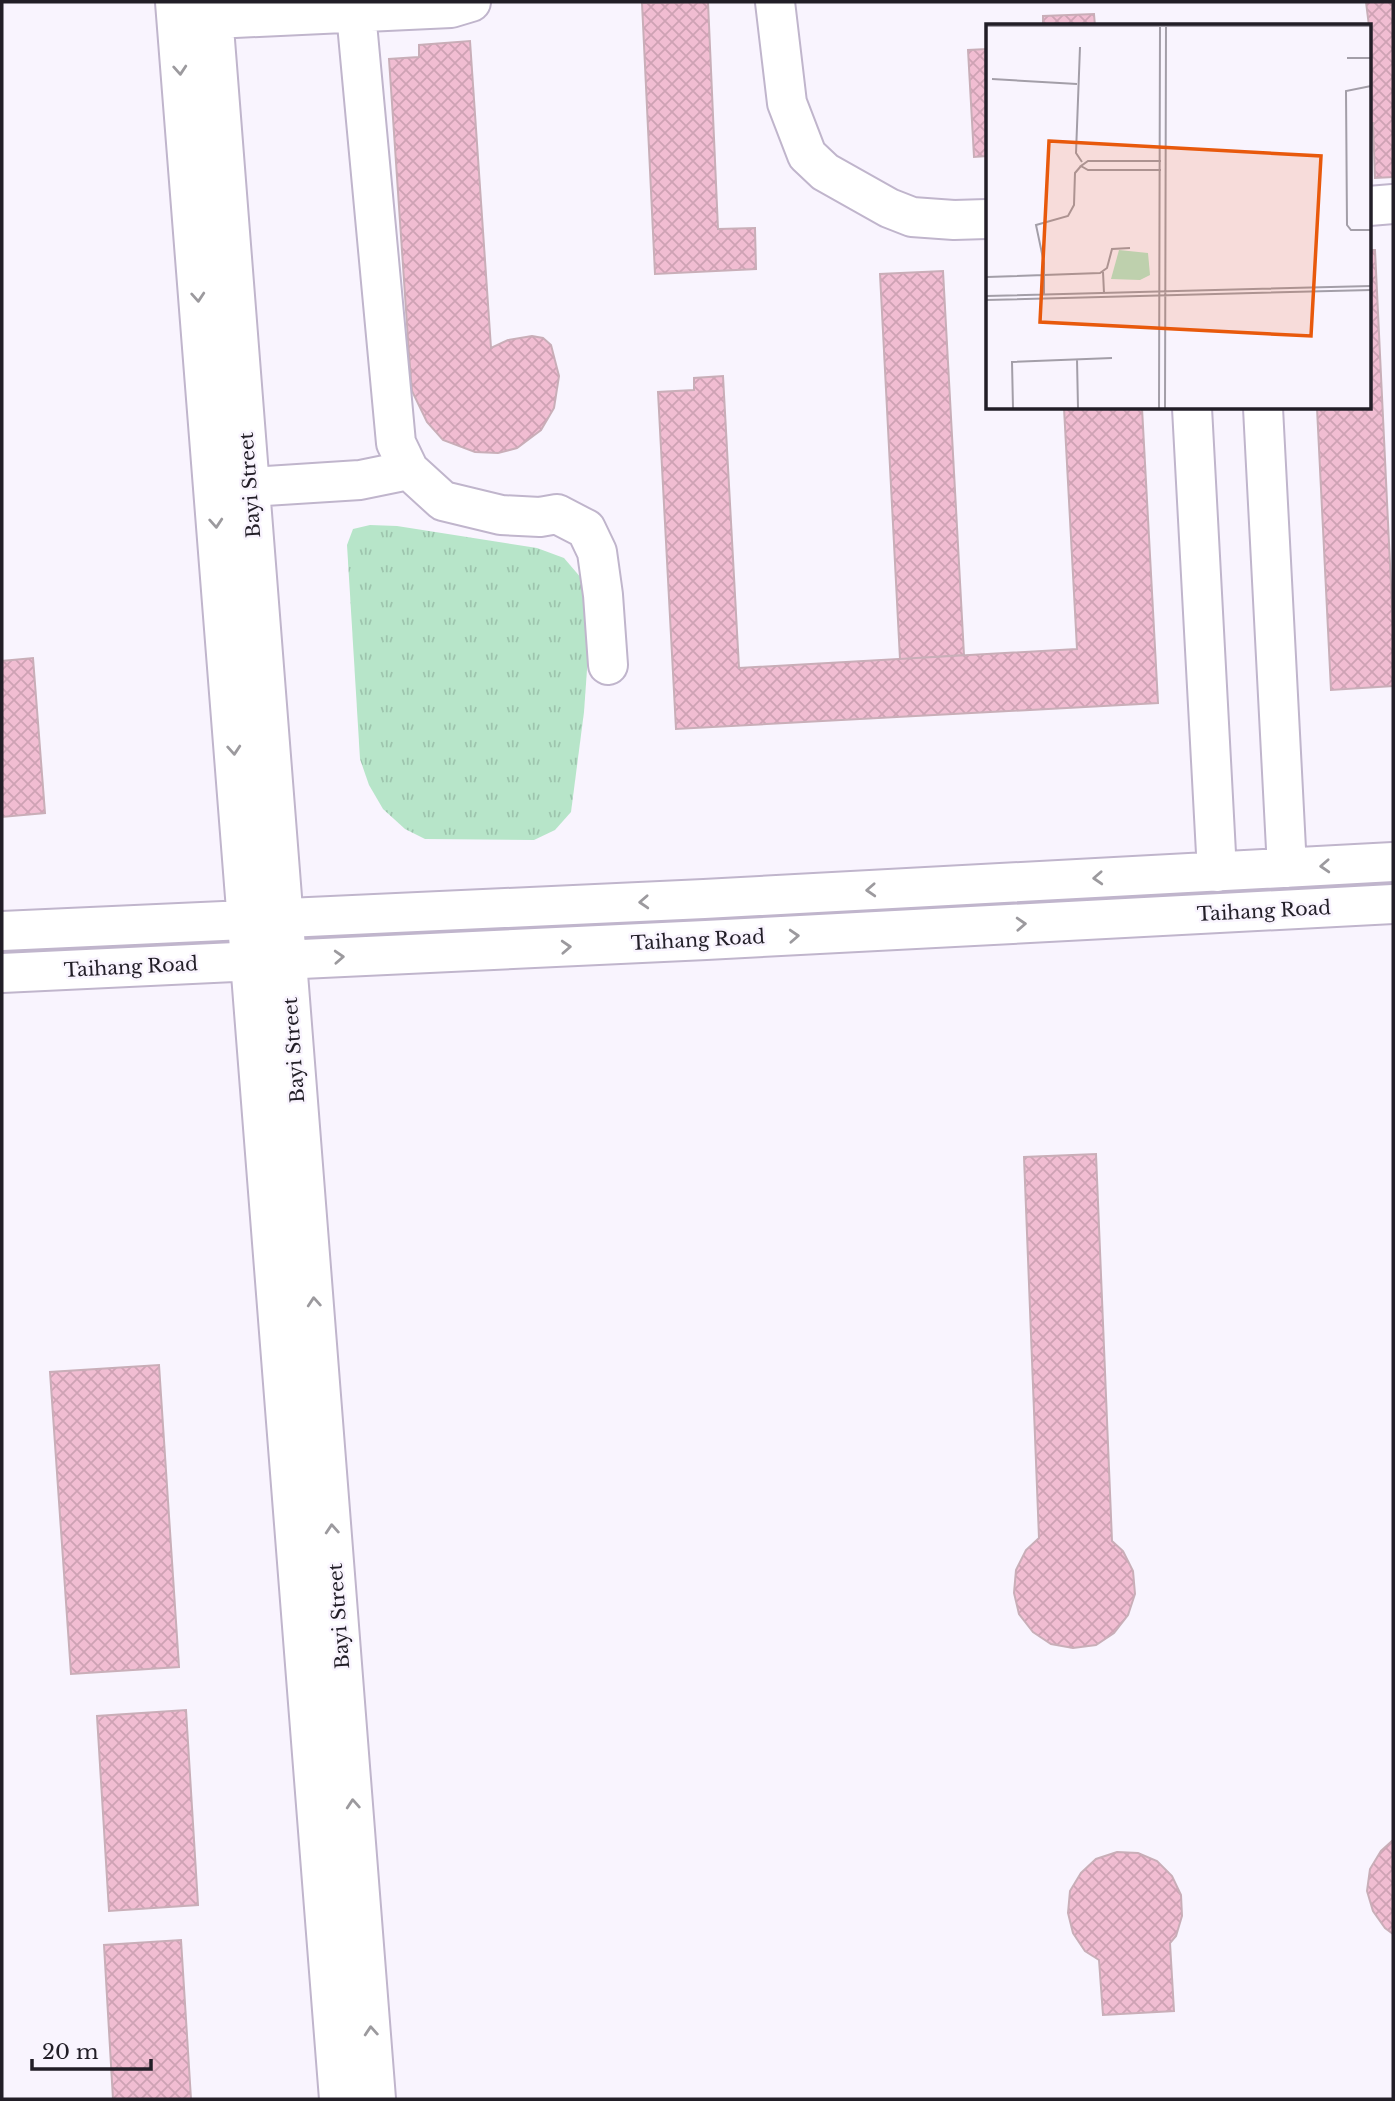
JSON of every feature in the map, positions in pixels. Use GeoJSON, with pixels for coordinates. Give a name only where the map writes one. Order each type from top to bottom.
{"type":"FeatureCollection","features":[{"type":"Feature","properties":{"kind":"street","name":"Bayi Street"},"geometry":{"type":"LineString","coordinates":[[175,2],[269,960],[376,2099]]}},
{"type":"Feature","properties":{"kind":"street"},"geometry":{"type":"LineString","coordinates":[[213,10],[451,8],[471,2]]}},
{"type":"Feature","properties":{"kind":"street"},"geometry":{"type":"LineString","coordinates":[[775,2],[787,103],[807,155],[825,172],[889,208],[912,217],[986,219]]}},
{"type":"Feature","properties":{"kind":"street"},"geometry":{"type":"LineString","coordinates":[[356,7],[396,443],[409,470],[443,500],[501,515],[540,517],[557,514],[586,529],[597,552],[603,595],[607,665]]}},
{"type":"Feature","properties":{"kind":"street","name":"Bayi Street"},"geometry":{"type":"LineString","coordinates":[[213,10],[250,487],[265,919]]}},
{"type":"Feature","properties":{"kind":"street"},"geometry":{"type":"LineString","coordinates":[[1370,206],[1393,204]]}},
{"type":"Feature","properties":{"kind":"street"},"geometry":{"type":"LineString","coordinates":[[1192,410],[1217,872]]}},
{"type":"Feature","properties":{"kind":"street"},"geometry":{"type":"LineString","coordinates":[[1263,410],[1287,868]]}},
{"type":"Feature","properties":{"kind":"street"},"geometry":{"type":"LineString","coordinates":[[250,487],[359,480],[409,470]]}},
{"type":"Feature","properties":{"kind":"street"},"geometry":{"type":"LineString","coordinates":[[2,931],[691,900],[1393,862]]}},
{"type":"Feature","properties":{"kind":"street","name":"Taihang Road"},"geometry":{"type":"LineString","coordinates":[[2,973],[678,942],[1393,904]]}},
{"type":"Feature","properties":{"kind":"street","name":"Bayi Street"},"geometry":{"type":"LineString","coordinates":[[269,960],[339,2099]]}},
{"type":"Feature","properties":{"kind":"green space"},"geometry":{"type":"Polygon","coordinates":[[[370,525],[397,526],[537,548],[564,558],[582,579],[591,613],[584,712],[571,812],[555,830],[534,840],[425,839],[405,829],[383,809],[369,785],[360,759],[347,545],[353,529],[370,525]]]}},
{"type":"Feature","properties":{"kind":"building"},"geometry":{"type":"Polygon","coordinates":[[[708,2],[718,229],[755,228],[756,269],[655,274],[642,3],[708,2]]]}},
{"type":"Feature","properties":{"kind":"building"},"geometry":{"type":"Polygon","coordinates":[[[1366,2],[1393,2],[1393,177],[1375,178],[1373,123],[1370,123],[1366,2]]]}},
{"type":"Feature","properties":{"kind":"building"},"geometry":{"type":"Polygon","coordinates":[[[1094,14],[1095,24],[1043,24],[1043,16],[1094,14]]]}},
{"type":"Feature","properties":{"kind":"building"},"geometry":{"type":"Polygon","coordinates":[[[470,41],[491,348],[508,340],[532,336],[543,338],[551,345],[559,376],[554,408],[541,430],[517,448],[498,453],[475,452],[443,440],[427,422],[412,391],[409,354],[389,59],[419,57],[419,45],[470,41]]]}},
{"type":"Feature","properties":{"kind":"building"},"geometry":{"type":"Polygon","coordinates":[[[986,49],[986,156],[974,157],[968,50],[986,49]]]}},
{"type":"Feature","properties":{"kind":"building"},"geometry":{"type":"Polygon","coordinates":[[[1370,250],[1375,250],[1393,627],[1393,686],[1331,690],[1317,410],[1370,410],[1370,250]]]}},
{"type":"Feature","properties":{"kind":"building"},"geometry":{"type":"Polygon","coordinates":[[[943,271],[964,655],[900,659],[880,274],[943,271]]]}},
{"type":"Feature","properties":{"kind":"building"},"geometry":{"type":"Polygon","coordinates":[[[723,376],[739,668],[1077,649],[1064,410],[1142,410],[1158,703],[676,729],[658,392],[694,390],[694,378],[723,376]]]}},
{"type":"Feature","properties":{"kind":"building"},"geometry":{"type":"Polygon","coordinates":[[[33,658],[45,813],[2,817],[2,661],[33,658]]]}},
{"type":"Feature","properties":{"kind":"building"},"geometry":{"type":"Polygon","coordinates":[[[1096,1154],[1112,1541],[1123,1551],[1133,1571],[1135,1594],[1128,1615],[1114,1633],[1096,1645],[1073,1648],[1051,1644],[1033,1632],[1019,1614],[1014,1593],[1016,1570],[1026,1550],[1039,1538],[1024,1157],[1096,1154]]]}},
{"type":"Feature","properties":{"kind":"building"},"geometry":{"type":"Polygon","coordinates":[[[159,1365],[179,1667],[71,1674],[50,1372],[159,1365]]]}},
{"type":"Feature","properties":{"kind":"building"},"geometry":{"type":"Polygon","coordinates":[[[186,1710],[198,1905],[109,1911],[97,1716],[186,1710]]]}},
{"type":"Feature","properties":{"kind":"building"},"geometry":{"type":"Polygon","coordinates":[[[1393,1840],[1393,1934],[1373,1911],[1367,1891],[1370,1869],[1381,1851],[1393,1840]]]}},
{"type":"Feature","properties":{"kind":"building"},"geometry":{"type":"Polygon","coordinates":[[[1117,1852],[1138,1853],[1157,1861],[1172,1876],[1181,1895],[1182,1916],[1176,1936],[1170,1943],[1174,2011],[1103,2015],[1099,1960],[1085,1951],[1073,1933],[1068,1913],[1070,1891],[1081,1873],[1096,1859],[1117,1852]]]}},
{"type":"Feature","properties":{"kind":"building"},"geometry":{"type":"Polygon","coordinates":[[[181,1940],[191,2099],[113,2099],[104,1945],[181,1940]]]}}]}
